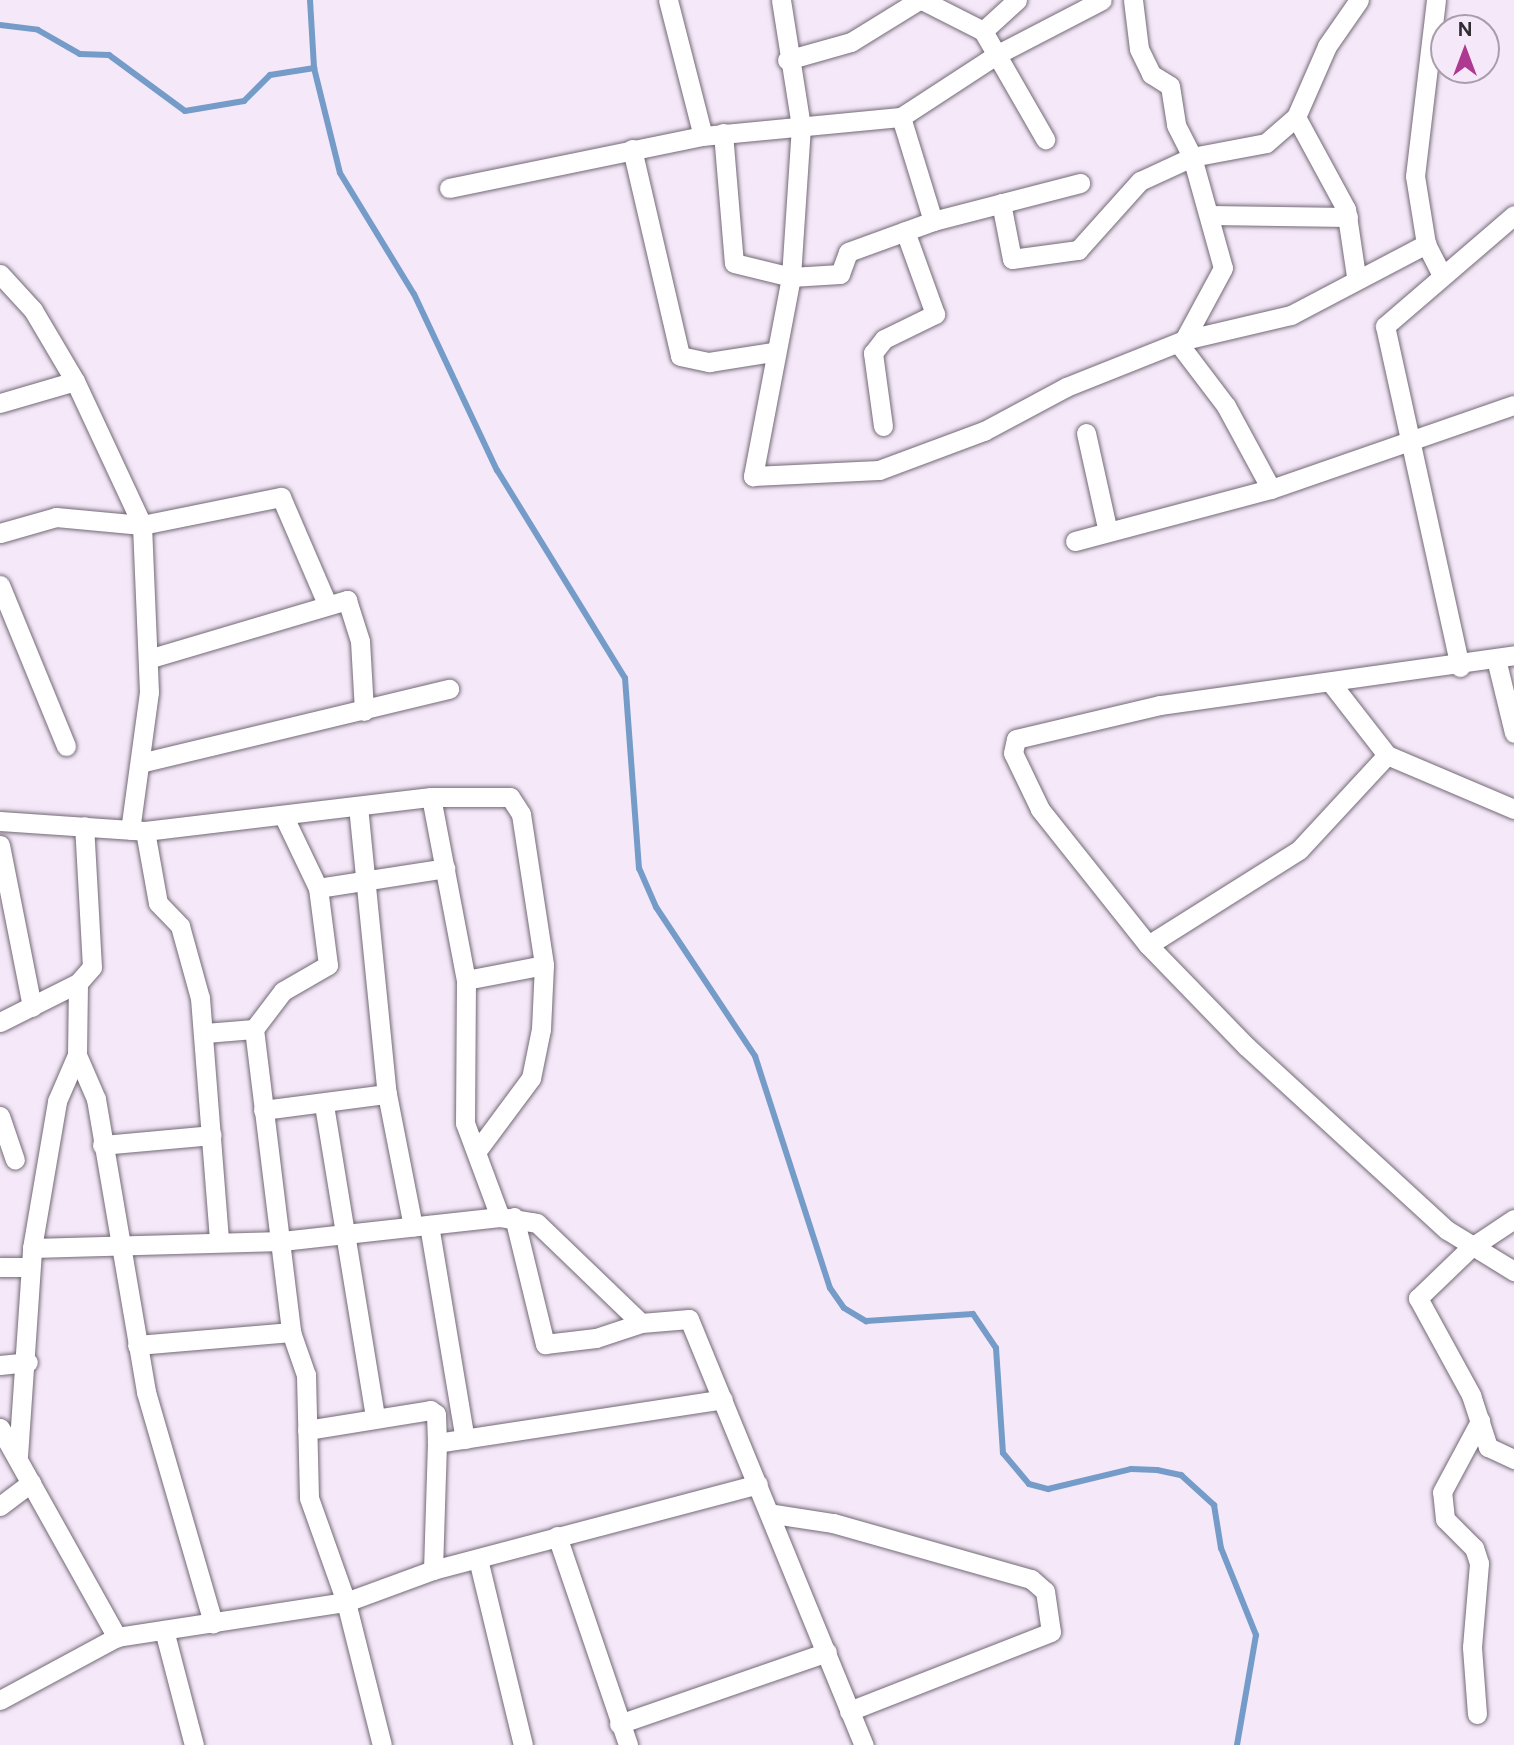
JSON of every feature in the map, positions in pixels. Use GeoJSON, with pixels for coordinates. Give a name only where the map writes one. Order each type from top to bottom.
{"type":"FeatureCollection","features":[{"type":"Feature","properties":{"kind":"street"},"geometry":{"type":"LineString","coordinates":[[668,0],[703,135]]}},
{"type":"Feature","properties":{"kind":"street"},"geometry":{"type":"LineString","coordinates":[[781,0],[787,60],[801,126],[791,277],[750,470],[758,477],[879,470],[1181,342],[1291,315],[1356,276],[1426,244]]}},
{"type":"Feature","properties":{"kind":"street"},"geometry":{"type":"LineString","coordinates":[[787,60],[851,42],[920,0],[983,32],[1045,139]]}},
{"type":"Feature","properties":{"kind":"street"},"geometry":{"type":"LineString","coordinates":[[983,32],[1017,0]]}},
{"type":"Feature","properties":{"kind":"street"},"geometry":{"type":"LineString","coordinates":[[449,188],[703,135],[901,117],[996,55],[1102,0]]}},
{"type":"Feature","properties":{"kind":"street"},"geometry":{"type":"LineString","coordinates":[[1133,0],[1139,49],[1151,74],[1170,86],[1176,125],[1192,157],[1223,268],[1181,342]]}},
{"type":"Feature","properties":{"kind":"street"},"geometry":{"type":"LineString","coordinates":[[1001,203],[1012,259],[1078,250],[1140,181],[1192,157],[1266,143],[1296,117],[1327,46],[1359,0]]}},
{"type":"Feature","properties":{"kind":"street"},"geometry":{"type":"LineString","coordinates":[[1436,0],[1415,176],[1426,244],[1442,275]]}},
{"type":"Feature","properties":{"kind":"street"},"geometry":{"type":"LineString","coordinates":[[901,117],[933,221]]}},
{"type":"Feature","properties":{"kind":"street"},"geometry":{"type":"LineString","coordinates":[[1296,117],[1348,217],[1356,276]]}},
{"type":"Feature","properties":{"kind":"street"},"geometry":{"type":"LineString","coordinates":[[723,133],[734,263],[791,277],[840,274],[848,252],[933,221],[1080,183]]}},
{"type":"Feature","properties":{"kind":"street"},"geometry":{"type":"LineString","coordinates":[[632,149],[680,356],[709,362],[773,352]]}},
{"type":"Feature","properties":{"kind":"street"},"geometry":{"type":"LineString","coordinates":[[1209,215],[1348,217]]}},
{"type":"Feature","properties":{"kind":"street"},"geometry":{"type":"LineString","coordinates":[[1460,667],[1385,326],[1514,215]]}},
{"type":"Feature","properties":{"kind":"street"},"geometry":{"type":"LineString","coordinates":[[883,426],[873,353],[884,339],[935,314],[905,231]]}},
{"type":"Feature","properties":{"kind":"street"},"geometry":{"type":"LineString","coordinates":[[0,274],[33,310],[75,381],[142,525],[149,659],[140,763],[138,830],[158,903],[180,926],[205,1033],[219,1239]]}},
{"type":"Feature","properties":{"kind":"street"},"geometry":{"type":"LineString","coordinates":[[1181,342],[1226,405],[1271,489]]}},
{"type":"Feature","properties":{"kind":"street"},"geometry":{"type":"LineString","coordinates":[[0,403],[75,381]]}},
{"type":"Feature","properties":{"kind":"street"},"geometry":{"type":"LineString","coordinates":[[1075,541],[1271,489],[1514,405]]}},
{"type":"Feature","properties":{"kind":"street"},"geometry":{"type":"LineString","coordinates":[[1086,433],[1108,532]]}},
{"type":"Feature","properties":{"kind":"street"},"geometry":{"type":"LineString","coordinates":[[0,533],[57,517],[142,525],[282,497],[327,604]]}},
{"type":"Feature","properties":{"kind":"street"},"geometry":{"type":"LineString","coordinates":[[0,585],[65,746]]}},
{"type":"Feature","properties":{"kind":"street"},"geometry":{"type":"LineString","coordinates":[[149,659],[327,604],[349,600],[360,641],[365,711]]}},
{"type":"Feature","properties":{"kind":"street"},"geometry":{"type":"LineString","coordinates":[[1514,733],[1505,659],[1160,705],[1016,739],[1013,753],[1040,810],[1148,945],[1247,1047],[1469,1249],[1514,1270]]}},
{"type":"Feature","properties":{"kind":"street"},"geometry":{"type":"LineString","coordinates":[[1331,683],[1387,755],[1514,809]]}},
{"type":"Feature","properties":{"kind":"street"},"geometry":{"type":"LineString","coordinates":[[140,763],[449,689]]}},
{"type":"Feature","properties":{"kind":"street"},"geometry":{"type":"LineString","coordinates":[[1148,945],[1307,844],[1387,755]]}},
{"type":"Feature","properties":{"kind":"street"},"geometry":{"type":"LineString","coordinates":[[0,821],[138,830],[284,817],[431,797],[501,794],[517,804],[544,964],[531,1078],[477,1152]]}},
{"type":"Feature","properties":{"kind":"street"},"geometry":{"type":"LineString","coordinates":[[431,797],[466,980],[464,1110],[477,1152],[507,1217],[545,1343],[596,1338],[641,1323],[689,1319],[758,1484],[774,1514],[864,1745]]}},
{"type":"Feature","properties":{"kind":"street"},"geometry":{"type":"LineString","coordinates":[[358,806],[387,1094],[421,1226],[466,1439]]}},
{"type":"Feature","properties":{"kind":"street"},"geometry":{"type":"LineString","coordinates":[[284,817],[318,888],[328,965],[283,991],[254,1029],[291,1332],[306,1375],[309,1497],[346,1602],[382,1745]]}},
{"type":"Feature","properties":{"kind":"street"},"geometry":{"type":"LineString","coordinates":[[0,1022],[78,983],[93,961],[84,826]]}},
{"type":"Feature","properties":{"kind":"street"},"geometry":{"type":"LineString","coordinates":[[0,845],[32,1007]]}},
{"type":"Feature","properties":{"kind":"street"},"geometry":{"type":"LineString","coordinates":[[318,888],[445,868]]}},
{"type":"Feature","properties":{"kind":"street"},"geometry":{"type":"LineString","coordinates":[[466,980],[544,964]]}},
{"type":"Feature","properties":{"kind":"street"},"geometry":{"type":"LineString","coordinates":[[18,1457],[28,1362],[31,1258],[57,1101],[77,1055],[78,983]]}},
{"type":"Feature","properties":{"kind":"street"},"geometry":{"type":"LineString","coordinates":[[205,1033],[254,1029]]}},
{"type":"Feature","properties":{"kind":"street"},"geometry":{"type":"LineString","coordinates":[[77,1055],[96,1099],[136,1345],[213,1623]]}},
{"type":"Feature","properties":{"kind":"street"},"geometry":{"type":"LineString","coordinates":[[263,1110],[324,1105],[387,1094]]}},
{"type":"Feature","properties":{"kind":"street"},"geometry":{"type":"LineString","coordinates":[[324,1105],[375,1416]]}},
{"type":"Feature","properties":{"kind":"street"},"geometry":{"type":"LineString","coordinates":[[0,1116],[8,1161],[46,1158]]}},
{"type":"Feature","properties":{"kind":"street"},"geometry":{"type":"LineString","coordinates":[[102,1145],[212,1135]]}},
{"type":"Feature","properties":{"kind":"street"},"geometry":{"type":"LineString","coordinates":[[0,1267],[31,1258],[119,1245],[219,1239],[282,1241],[507,1217],[537,1223],[641,1323]]}},
{"type":"Feature","properties":{"kind":"street"},"geometry":{"type":"LineString","coordinates":[[1514,1219],[1469,1249],[1418,1298],[1480,1421],[1489,1447],[1514,1459]]}},
{"type":"Feature","properties":{"kind":"street"},"geometry":{"type":"LineString","coordinates":[[136,1345],[291,1332]]}},
{"type":"Feature","properties":{"kind":"street"},"geometry":{"type":"LineString","coordinates":[[0,1365],[28,1362]]}},
{"type":"Feature","properties":{"kind":"street"},"geometry":{"type":"LineString","coordinates":[[437,1443],[723,1399]]}},
{"type":"Feature","properties":{"kind":"street"},"geometry":{"type":"LineString","coordinates":[[307,1430],[375,1416],[430,1409],[436,1415],[433,1570]]}},
{"type":"Feature","properties":{"kind":"street"},"geometry":{"type":"LineString","coordinates":[[1478,1714],[1472,1647],[1479,1563],[1474,1548],[1445,1519],[1442,1492],[1480,1421]]}},
{"type":"Feature","properties":{"kind":"street"},"geometry":{"type":"LineString","coordinates":[[0,1428],[117,1637]]}},
{"type":"Feature","properties":{"kind":"street"},"geometry":{"type":"LineString","coordinates":[[0,1506],[31,1483]]}},
{"type":"Feature","properties":{"kind":"street"},"geometry":{"type":"LineString","coordinates":[[0,1700],[117,1637],[346,1602],[433,1570],[758,1484]]}},
{"type":"Feature","properties":{"kind":"street"},"geometry":{"type":"LineString","coordinates":[[774,1514],[832,1524],[1031,1579],[1045,1591],[1051,1632],[849,1711]]}},
{"type":"Feature","properties":{"kind":"street"},"geometry":{"type":"LineString","coordinates":[[556,1536],[628,1745]]}},
{"type":"Feature","properties":{"kind":"street"},"geometry":{"type":"LineString","coordinates":[[478,1559],[523,1745]]}},
{"type":"Feature","properties":{"kind":"street"},"geometry":{"type":"LineString","coordinates":[[164,1630],[194,1745]]}},
{"type":"Feature","properties":{"kind":"street"},"geometry":{"type":"LineString","coordinates":[[619,1724],[827,1652]]}},
{"type":"Feature","properties":{"kind":"waterway"},"geometry":{"type":"LineString","coordinates":[[310,0],[314,68],[340,173],[414,294],[497,470],[625,678],[639,868],[656,907],[755,1056],[830,1288],[844,1308],[866,1321],[973,1314],[996,1348],[1003,1453],[1029,1484],[1048,1489],[1131,1469],[1157,1470],[1181,1475],[1214,1505],[1221,1548],[1256,1635],[1237,1745]]}},
{"type":"Feature","properties":{"kind":"waterway"},"geometry":{"type":"LineString","coordinates":[[0,25],[38,30],[80,54],[109,55],[185,111],[244,101],[270,75],[314,68]]}}]}
